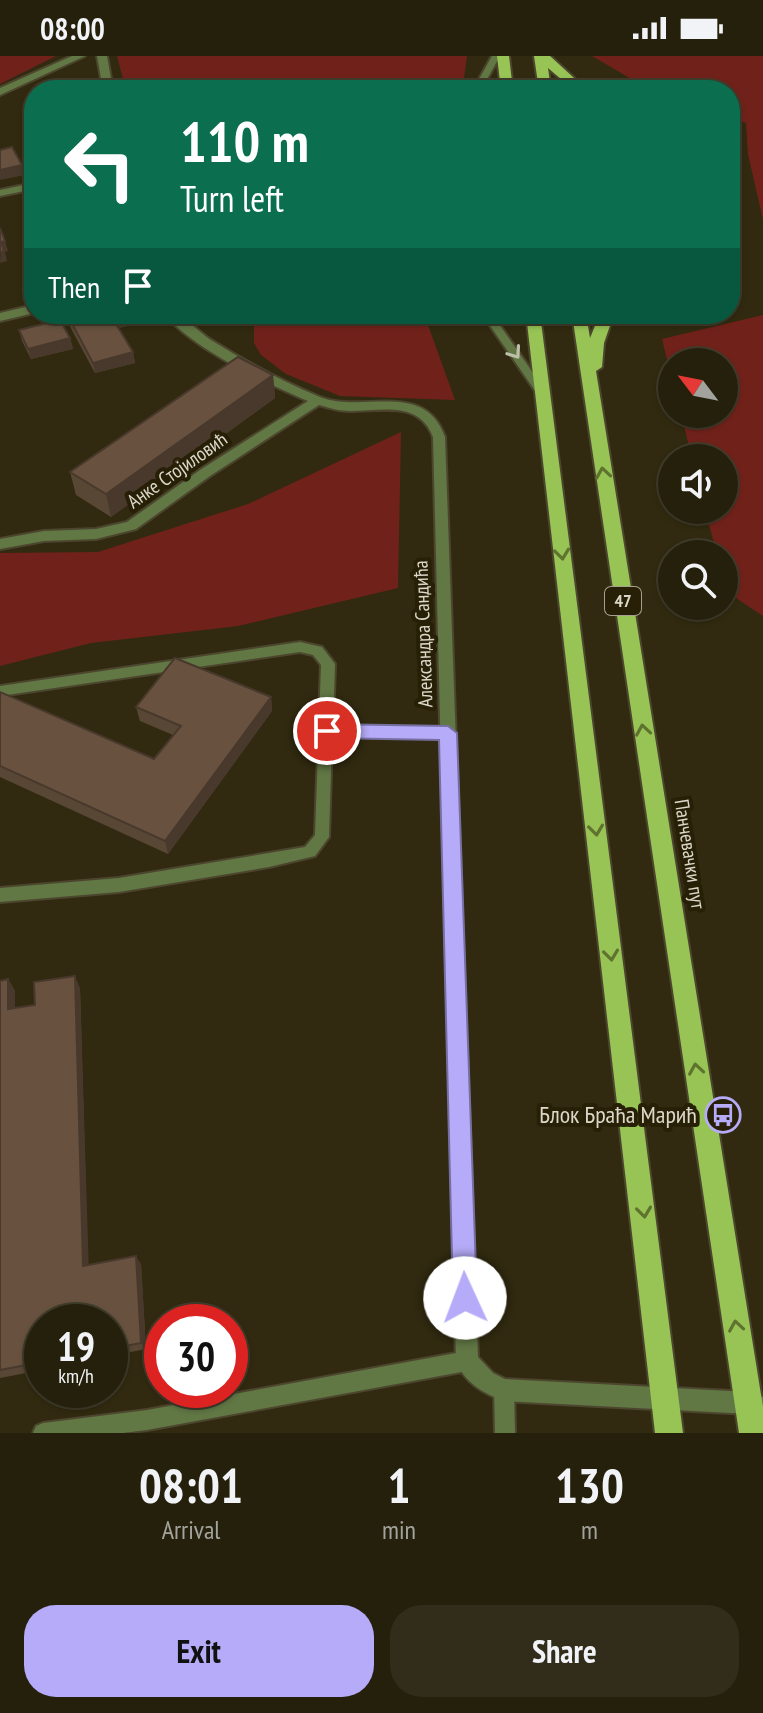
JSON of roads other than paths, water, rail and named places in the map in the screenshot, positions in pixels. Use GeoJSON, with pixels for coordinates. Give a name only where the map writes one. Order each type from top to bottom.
{"type":"FeatureCollection","features":[{"type":"Feature","properties":{"kind":"main road"},"geometry":{"type":"LineString","coordinates":[[503,56],[506,80]]}},
{"type":"Feature","properties":{"kind":"main road"},"geometry":{"type":"LineString","coordinates":[[542,56],[569,80]]}},
{"type":"Feature","properties":{"kind":"main road"},"geometry":{"type":"LineString","coordinates":[[542,56],[544,80]]}},
{"type":"Feature","properties":{"kind":"main road"},"geometry":{"type":"LineString","coordinates":[[534,324],[669,1433]]}},
{"type":"Feature","properties":{"kind":"main road","name":"Панчевачки пут"},"geometry":{"type":"LineString","coordinates":[[580,324],[758,1403]]}},
{"type":"Feature","properties":{"kind":"main road"},"geometry":{"type":"LineString","coordinates":[[591,394],[596,343],[603,324]]}},
{"type":"Feature","properties":{"kind":"main road","name":"47"},"geometry":{"type":"LineString","coordinates":[[753,1433],[758,1403]]}},
{"type":"Feature","properties":{"kind":"street"},"geometry":{"type":"LineString","coordinates":[[27,80],[80,56]]}},
{"type":"Feature","properties":{"kind":"street"},"geometry":{"type":"LineString","coordinates":[[102,56],[106,80]]}},
{"type":"Feature","properties":{"kind":"street"},"geometry":{"type":"LineString","coordinates":[[0,92],[24,81]]}},
{"type":"Feature","properties":{"kind":"street"},"geometry":{"type":"LineString","coordinates":[[0,317],[24,311]]}},
{"type":"Feature","properties":{"kind":"street","name":"Александра Сандића"},"geometry":{"type":"LineString","coordinates":[[179,324],[317,401],[348,408],[405,407],[427,415],[439,437],[467,1361]]}},
{"type":"Feature","properties":{"kind":"street","name":"Анке Стојиловић"},"geometry":{"type":"LineString","coordinates":[[0,544],[44,536],[105,533],[131,526],[205,473],[317,401]]}},
{"type":"Feature","properties":{"kind":"street"},"geometry":{"type":"LineString","coordinates":[[467,1361],[485,1381],[504,1390],[758,1403]]}},
{"type":"Feature","properties":{"kind":"lane"},"geometry":{"type":"LineString","coordinates":[[483,80],[496,56]]}},
{"type":"Feature","properties":{"kind":"lane"},"geometry":{"type":"LineString","coordinates":[[0,193],[24,188]]}},
{"type":"Feature","properties":{"kind":"lane"},"geometry":{"type":"LineString","coordinates":[[494,324],[542,393]]}},
{"type":"Feature","properties":{"kind":"lane"},"geometry":{"type":"LineString","coordinates":[[0,691],[300,647],[317,651],[328,664],[322,837],[310,852],[119,885],[0,895]]}},
{"type":"Feature","properties":{"kind":"lane"},"geometry":{"type":"LineString","coordinates":[[327,731],[448,733]]}},
{"type":"Feature","properties":{"kind":"lane"},"geometry":{"type":"LineString","coordinates":[[43,1433],[147,1420],[467,1361]]}},
{"type":"Feature","properties":{"kind":"lane"},"geometry":{"type":"LineString","coordinates":[[504,1390],[505,1433]]}},
{"type":"Feature","properties":{"kind":"place","name":"Блок Браћа Марић"},"geometry":{"type":"Point","coordinates":[723,1115]}}]}
